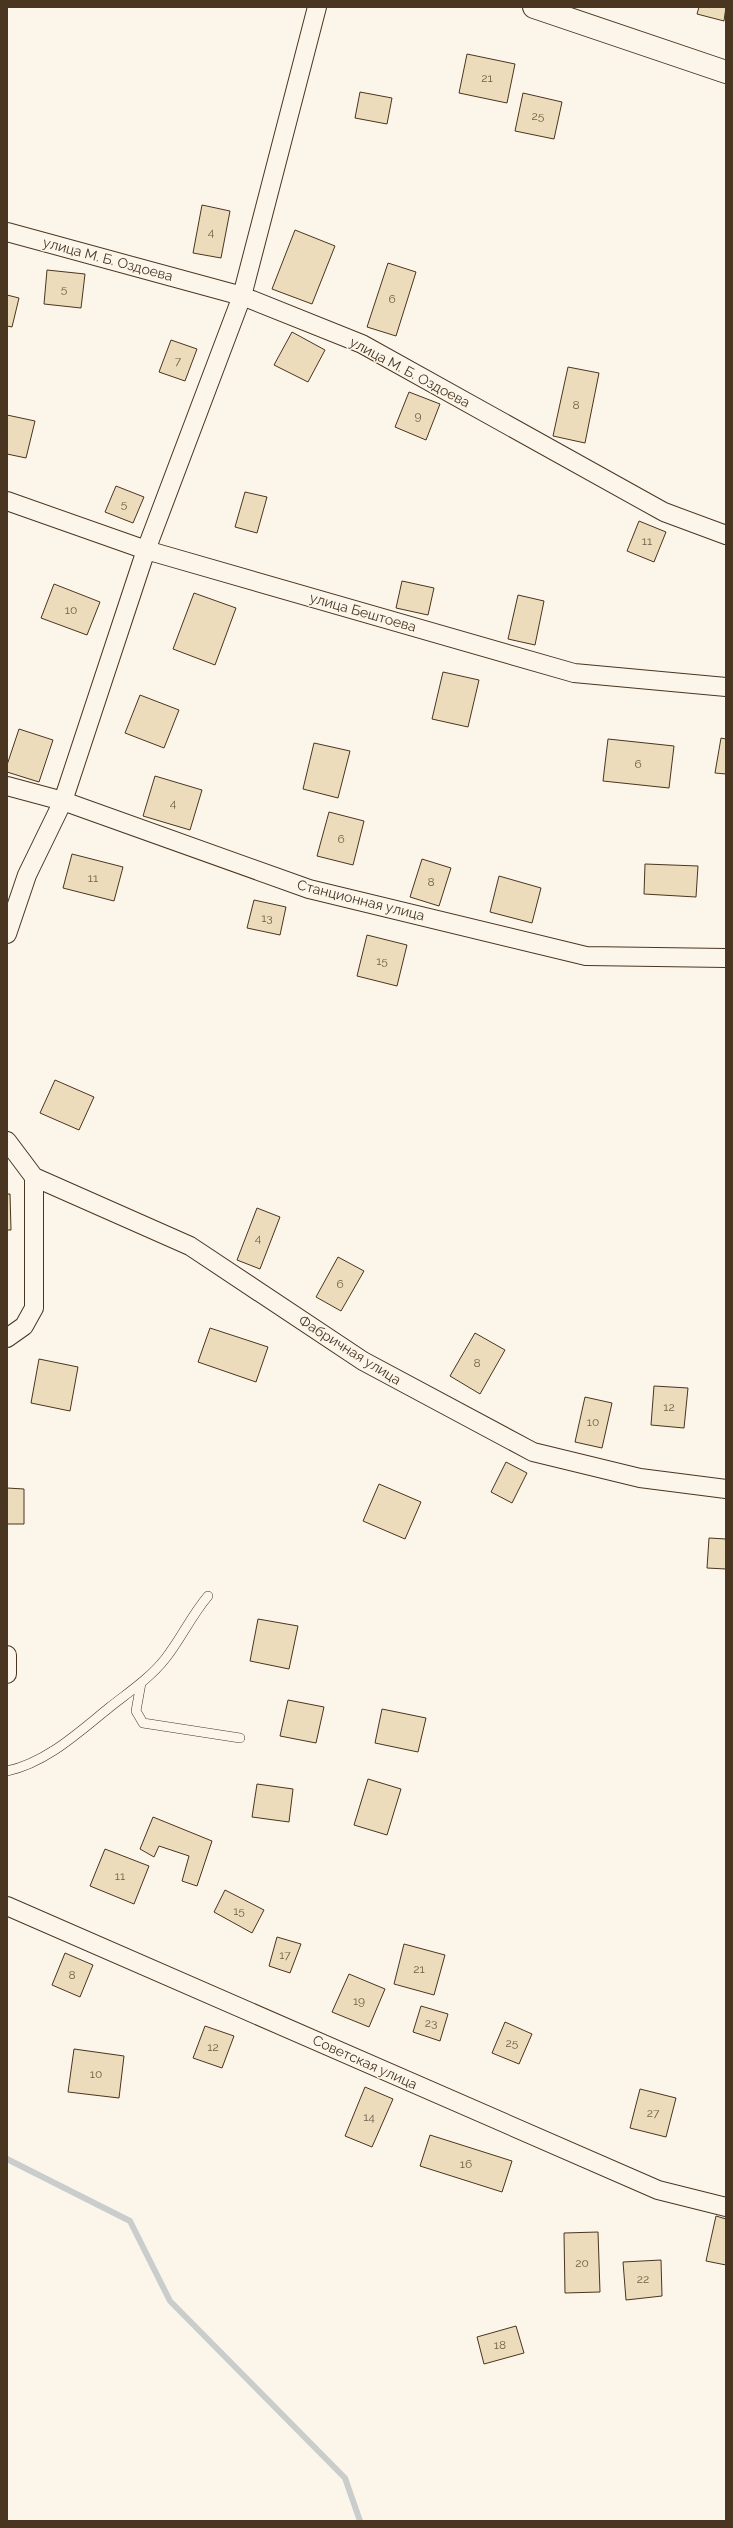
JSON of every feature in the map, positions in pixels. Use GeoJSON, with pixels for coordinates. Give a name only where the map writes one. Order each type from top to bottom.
{"type":"FeatureCollection","features":[{"type":"Feature","properties":{"kind":"main road"},"geometry":{"type":"LineString","coordinates":[[534,7],[726,72]]}},
{"type":"Feature","properties":{"kind":"street"},"geometry":{"type":"LineString","coordinates":[[7,934],[27,875],[63,801],[146,550],[242,296],[317,7]]}},
{"type":"Feature","properties":{"kind":"street","name":"улица М. Б. Оздоева"},"geometry":{"type":"LineString","coordinates":[[7,232],[242,296],[362,344],[664,512],[726,535]]}},
{"type":"Feature","properties":{"kind":"street","name":"улица Бештоева"},"geometry":{"type":"LineString","coordinates":[[7,501],[146,550],[574,673],[726,687]]}},
{"type":"Feature","properties":{"kind":"street","name":"Станционная улица"},"geometry":{"type":"LineString","coordinates":[[7,786],[63,801],[309,889],[578,954],[686,959],[726,958]]}},
{"type":"Feature","properties":{"kind":"street","name":"Фабричная улица"},"geometry":{"type":"LineString","coordinates":[[7,1141],[34,1177],[190,1246],[363,1361],[533,1452],[640,1478],[726,1489]]}},
{"type":"Feature","properties":{"kind":"street"},"geometry":{"type":"LineString","coordinates":[[7,1338],[24,1326],[34,1308],[34,1177]]}},
{"type":"Feature","properties":{"kind":"street"},"geometry":{"type":"LineString","coordinates":[[7,1655],[7,1674]]}},
{"type":"Feature","properties":{"kind":"street","name":"Советская улица"},"geometry":{"type":"LineString","coordinates":[[7,1906],[658,2190],[726,2207]]}},
{"type":"Feature","properties":{"kind":"lane"},"geometry":{"type":"LineString","coordinates":[[7,1771],[27,1765],[60,1746],[141,1683],[174,1649],[184,1635],[192,1616],[208,1596]]}},
{"type":"Feature","properties":{"kind":"lane"},"geometry":{"type":"LineString","coordinates":[[141,1683],[136,1711],[138,1718],[143,1722],[240,1738]]}},
{"type":"Feature","properties":{"kind":"building"},"geometry":{"type":"Polygon","coordinates":[[[699,7],[726,7],[724,21],[697,14],[699,7]]]}},
{"type":"Feature","properties":{"kind":"building"},"geometry":{"type":"Polygon","coordinates":[[[467,54],[515,64],[507,103],[459,93],[467,54]]]}},
{"type":"Feature","properties":{"kind":"building"},"geometry":{"type":"Polygon","coordinates":[[[360,92],[392,98],[387,124],[355,118],[360,92]]]}},
{"type":"Feature","properties":{"kind":"building"},"geometry":{"type":"Polygon","coordinates":[[[523,93],[562,102],[554,139],[515,131],[523,93]]]}},
{"type":"Feature","properties":{"kind":"building"},"geometry":{"type":"Polygon","coordinates":[[[202,205],[230,211],[221,258],[193,253],[202,205]]]}},
{"type":"Feature","properties":{"kind":"building"},"geometry":{"type":"Polygon","coordinates":[[[295,230],[335,246],[312,304],[272,289],[295,230]]]}},
{"type":"Feature","properties":{"kind":"building"},"geometry":{"type":"Polygon","coordinates":[[[388,263],[416,272],[396,336],[367,327],[388,263]]]}},
{"type":"Feature","properties":{"kind":"building"},"geometry":{"type":"Polygon","coordinates":[[[47,270],[85,274],[81,308],[44,304],[47,270]]]}},
{"type":"Feature","properties":{"kind":"building"},"geometry":{"type":"Polygon","coordinates":[[[7,295],[19,298],[12,327],[7,326],[7,295]]]}},
{"type":"Feature","properties":{"kind":"building"},"geometry":{"type":"Polygon","coordinates":[[[292,332],[325,350],[308,382],[274,365],[292,332]]]}},
{"type":"Feature","properties":{"kind":"building"},"geometry":{"type":"Polygon","coordinates":[[[171,340],[197,349],[185,381],[159,372],[171,340]]]}},
{"type":"Feature","properties":{"kind":"building"},"geometry":{"type":"Polygon","coordinates":[[[568,367],[599,373],[585,443],[553,436],[568,367]]]}},
{"type":"Feature","properties":{"kind":"building"},"geometry":{"type":"Polygon","coordinates":[[[409,392],[440,404],[426,440],[395,427],[409,392]]]}},
{"type":"Feature","properties":{"kind":"building"},"geometry":{"type":"Polygon","coordinates":[[[7,415],[35,421],[26,458],[7,454],[7,415]]]}},
{"type":"Feature","properties":{"kind":"building"},"geometry":{"type":"Polygon","coordinates":[[[116,486],[144,497],[133,523],[105,512],[116,486]]]}},
{"type":"Feature","properties":{"kind":"building"},"geometry":{"type":"Polygon","coordinates":[[[245,492],[267,497],[257,533],[235,527],[245,492]]]}},
{"type":"Feature","properties":{"kind":"building"},"geometry":{"type":"Polygon","coordinates":[[[639,521],[666,532],[654,562],[627,551],[639,521]]]}},
{"type":"Feature","properties":{"kind":"building"},"geometry":{"type":"Polygon","coordinates":[[[402,581],[434,588],[428,615],[396,608],[402,581]]]}},
{"type":"Feature","properties":{"kind":"building"},"geometry":{"type":"Polygon","coordinates":[[[54,584],[100,602],[87,635],[41,618],[54,584]]]}},
{"type":"Feature","properties":{"kind":"building"},"geometry":{"type":"Polygon","coordinates":[[[194,593],[236,608],[215,665],[173,649],[194,593]]]}},
{"type":"Feature","properties":{"kind":"building"},"geometry":{"type":"Polygon","coordinates":[[[518,595],[544,601],[535,645],[508,639],[518,595]]]}},
{"type":"Feature","properties":{"kind":"building"},"geometry":{"type":"Polygon","coordinates":[[[443,672],[479,680],[468,727],[432,719],[443,672]]]}},
{"type":"Feature","properties":{"kind":"building"},"geometry":{"type":"Polygon","coordinates":[[[140,695],[179,710],[164,748],[125,733],[140,695]]]}},
{"type":"Feature","properties":{"kind":"building"},"geometry":{"type":"Polygon","coordinates":[[[19,729],[53,740],[39,782],[7,772],[7,765],[19,729]]]}},
{"type":"Feature","properties":{"kind":"building"},"geometry":{"type":"Polygon","coordinates":[[[721,738],[726,739],[726,774],[715,773],[721,738]]]}},
{"type":"Feature","properties":{"kind":"building"},"geometry":{"type":"Polygon","coordinates":[[[608,739],[674,746],[669,788],[603,781],[608,739]]]}},
{"type":"Feature","properties":{"kind":"building"},"geometry":{"type":"Polygon","coordinates":[[[314,743],[350,751],[338,798],[303,789],[314,743]]]}},
{"type":"Feature","properties":{"kind":"building"},"geometry":{"type":"Polygon","coordinates":[[[155,776],[202,790],[190,830],[143,816],[155,776]]]}},
{"type":"Feature","properties":{"kind":"building"},"geometry":{"type":"Polygon","coordinates":[[[329,812],[364,821],[353,865],[317,856],[329,812]]]}},
{"type":"Feature","properties":{"kind":"building"},"geometry":{"type":"Polygon","coordinates":[[[72,854],[123,867],[114,901],[63,888],[72,854]]]}},
{"type":"Feature","properties":{"kind":"building"},"geometry":{"type":"Polygon","coordinates":[[[422,859],[451,868],[439,906],[410,897],[422,859]]]}},
{"type":"Feature","properties":{"kind":"building"},"geometry":{"type":"Polygon","coordinates":[[[645,864],[698,866],[696,897],[644,894],[645,864]]]}},
{"type":"Feature","properties":{"kind":"building"},"geometry":{"type":"Polygon","coordinates":[[[499,876],[541,888],[532,923],[490,912],[499,876]]]}},
{"type":"Feature","properties":{"kind":"building"},"geometry":{"type":"Polygon","coordinates":[[[254,900],[286,907],[280,935],[247,928],[254,900]]]}},
{"type":"Feature","properties":{"kind":"building"},"geometry":{"type":"Polygon","coordinates":[[[367,935],[407,945],[397,986],[357,976],[367,935]]]}},
{"type":"Feature","properties":{"kind":"building"},"geometry":{"type":"Polygon","coordinates":[[[55,1080],[94,1097],[79,1130],[40,1113],[55,1080]]]}},
{"type":"Feature","properties":{"kind":"building"},"geometry":{"type":"Polygon","coordinates":[[[7,1194],[10,1194],[11,1230],[7,1230],[7,1194]]]}},
{"type":"Feature","properties":{"kind":"building"},"geometry":{"type":"Polygon","coordinates":[[[257,1208],[280,1217],[260,1269],[237,1260],[257,1208]]]}},
{"type":"Feature","properties":{"kind":"building"},"geometry":{"type":"Polygon","coordinates":[[[338,1257],[364,1271],[341,1311],[316,1297],[338,1257]]]}},
{"type":"Feature","properties":{"kind":"building"},"geometry":{"type":"Polygon","coordinates":[[[210,1328],[268,1347],[256,1382],[198,1362],[210,1328]]]}},
{"type":"Feature","properties":{"kind":"building"},"geometry":{"type":"Polygon","coordinates":[[[475,1333],[505,1350],[480,1394],[450,1376],[475,1333]]]}},
{"type":"Feature","properties":{"kind":"building"},"geometry":{"type":"Polygon","coordinates":[[[39,1359],[78,1367],[70,1411],[31,1403],[39,1359]]]}},
{"type":"Feature","properties":{"kind":"building"},"geometry":{"type":"Polygon","coordinates":[[[654,1386],[688,1388],[684,1428],[651,1425],[654,1386]]]}},
{"type":"Feature","properties":{"kind":"building"},"geometry":{"type":"Polygon","coordinates":[[[585,1397],[612,1403],[602,1448],[575,1442],[585,1397]]]}},
{"type":"Feature","properties":{"kind":"building"},"geometry":{"type":"Polygon","coordinates":[[[506,1462],[527,1473],[512,1503],[491,1492],[506,1462]]]}},
{"type":"Feature","properties":{"kind":"building"},"geometry":{"type":"Polygon","coordinates":[[[379,1484],[421,1502],[405,1539],[363,1521],[379,1484]]]}},
{"type":"Feature","properties":{"kind":"building"},"geometry":{"type":"Polygon","coordinates":[[[7,1488],[24,1489],[24,1524],[7,1524],[7,1488]]]}},
{"type":"Feature","properties":{"kind":"building"},"geometry":{"type":"Polygon","coordinates":[[[709,1538],[726,1539],[726,1569],[707,1568],[709,1538]]]}},
{"type":"Feature","properties":{"kind":"building"},"geometry":{"type":"Polygon","coordinates":[[[258,1619],[298,1626],[289,1669],[250,1661],[258,1619]]]}},
{"type":"Feature","properties":{"kind":"building"},"geometry":{"type":"Polygon","coordinates":[[[288,1700],[324,1707],[316,1743],[280,1736],[288,1700]]]}},
{"type":"Feature","properties":{"kind":"building"},"geometry":{"type":"Polygon","coordinates":[[[382,1709],[426,1718],[418,1752],[375,1743],[382,1709]]]}},
{"type":"Feature","properties":{"kind":"building"},"geometry":{"type":"Polygon","coordinates":[[[368,1779],[401,1789],[387,1835],[354,1825],[368,1779]]]}},
{"type":"Feature","properties":{"kind":"building"},"geometry":{"type":"Polygon","coordinates":[[[257,1784],[293,1789],[289,1822],[252,1817],[257,1784]]]}},
{"type":"Feature","properties":{"kind":"building"},"geometry":{"type":"Polygon","coordinates":[[[153,1817],[212,1841],[197,1886],[182,1881],[189,1856],[159,1846],[154,1857],[140,1849],[153,1817]]]}},
{"type":"Feature","properties":{"kind":"building"},"geometry":{"type":"Polygon","coordinates":[[[105,1849],[149,1866],[134,1904],[90,1886],[105,1849]]]}},
{"type":"Feature","properties":{"kind":"building"},"geometry":{"type":"Polygon","coordinates":[[[225,1890],[264,1910],[252,1933],[214,1912],[225,1890]]]}},
{"type":"Feature","properties":{"kind":"building"},"geometry":{"type":"Polygon","coordinates":[[[277,1937],[301,1944],[290,1973],[269,1966],[277,1937]]]}},
{"type":"Feature","properties":{"kind":"building"},"geometry":{"type":"Polygon","coordinates":[[[404,1944],[445,1955],[434,1995],[394,1984],[404,1944]]]}},
{"type":"Feature","properties":{"kind":"building"},"geometry":{"type":"Polygon","coordinates":[[[65,1953],[93,1965],[80,1997],[52,1985],[65,1953]]]}},
{"type":"Feature","properties":{"kind":"building"},"geometry":{"type":"Polygon","coordinates":[[[349,1974],[385,1989],[369,2027],[332,2012],[349,1974]]]}},
{"type":"Feature","properties":{"kind":"building"},"geometry":{"type":"Polygon","coordinates":[[[421,2006],[448,2014],[440,2041],[413,2032],[421,2006]]]}},
{"type":"Feature","properties":{"kind":"building"},"geometry":{"type":"Polygon","coordinates":[[[505,2022],[532,2034],[519,2064],[492,2053],[505,2022]]]}},
{"type":"Feature","properties":{"kind":"building"},"geometry":{"type":"Polygon","coordinates":[[[205,2026],[234,2036],[222,2068],[193,2058],[205,2026]]]}},
{"type":"Feature","properties":{"kind":"building"},"geometry":{"type":"Polygon","coordinates":[[[74,2049],[124,2056],[119,2098],[68,2092],[74,2049]]]}},
{"type":"Feature","properties":{"kind":"building"},"geometry":{"type":"Polygon","coordinates":[[[365,2087],[393,2099],[372,2147],[345,2136],[365,2087]]]}},
{"type":"Feature","properties":{"kind":"building"},"geometry":{"type":"Polygon","coordinates":[[[640,2089],[676,2098],[666,2137],[630,2128],[640,2089]]]}},
{"type":"Feature","properties":{"kind":"building"},"geometry":{"type":"Polygon","coordinates":[[[430,2135],[512,2161],[502,2192],[420,2166],[430,2135]]]}},
{"type":"Feature","properties":{"kind":"building"},"geometry":{"type":"Polygon","coordinates":[[[716,2216],[726,2219],[726,2265],[706,2261],[716,2216]]]}},
{"type":"Feature","properties":{"kind":"building"},"geometry":{"type":"Polygon","coordinates":[[[598,2232],[600,2292],[565,2293],[564,2233],[598,2232]]]}},
{"type":"Feature","properties":{"kind":"building"},"geometry":{"type":"Polygon","coordinates":[[[661,2260],[662,2296],[626,2300],[623,2262],[661,2260]]]}},
{"type":"Feature","properties":{"kind":"building"},"geometry":{"type":"Polygon","coordinates":[[[516,2326],[524,2353],[484,2364],[477,2337],[516,2326]]]}},
{"type":"Feature","properties":{"kind":"waterway"},"geometry":{"type":"LineString","coordinates":[[7,2159],[130,2221],[170,2301],[345,2478],[360,2521]]}}]}
